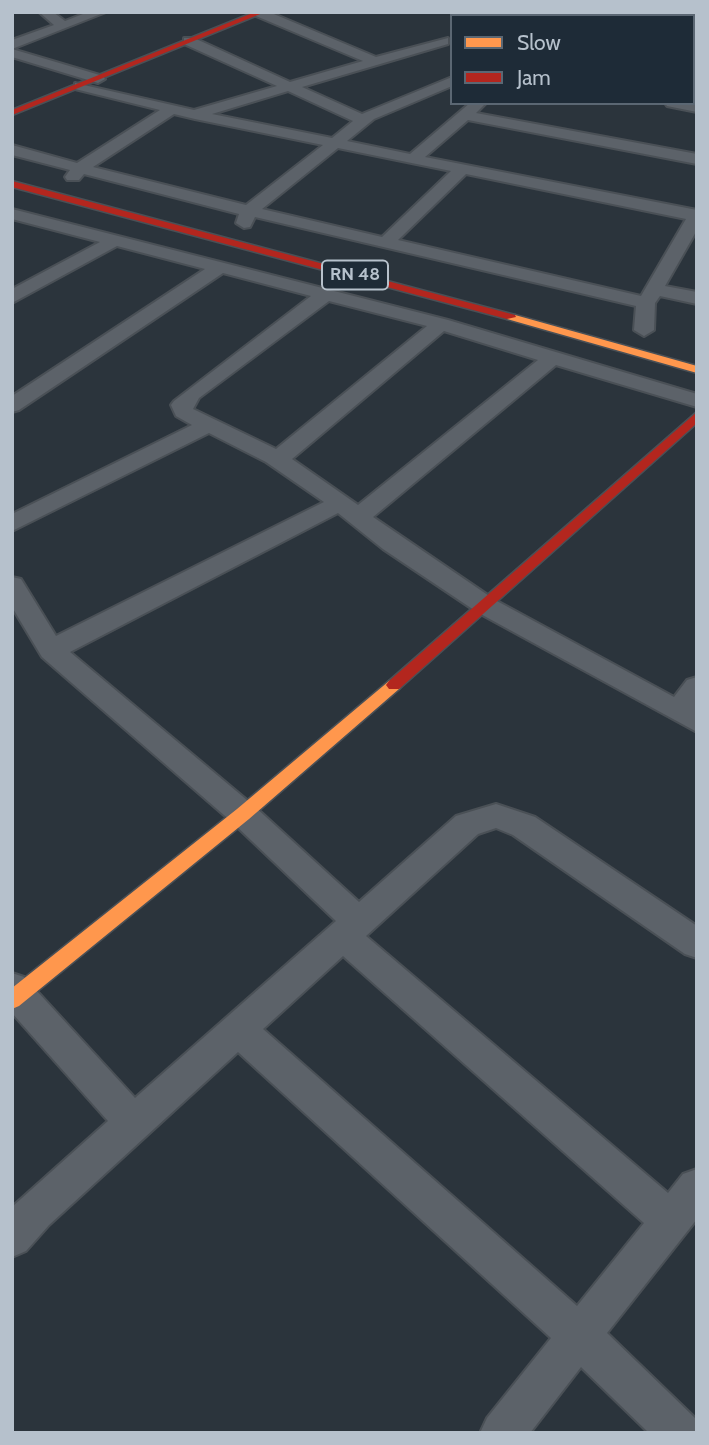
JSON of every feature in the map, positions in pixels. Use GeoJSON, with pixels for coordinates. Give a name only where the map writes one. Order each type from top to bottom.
{"type":"FeatureCollection","features":[{"type":"Feature","properties":{"kind":"main road"},"geometry":{"type":"LineString","coordinates":[[12,113],[261,13]]}},
{"type":"Feature","properties":{"kind":"main road"},"geometry":{"type":"LineString","coordinates":[[12,167],[74,175]]}},
{"type":"Feature","properties":{"kind":"main road","name":"RN 48"},"geometry":{"type":"LineString","coordinates":[[12,184],[596,340],[697,370]]}},
{"type":"Feature","properties":{"kind":"main road"},"geometry":{"type":"LineString","coordinates":[[175,202],[240,223]]}},
{"type":"Feature","properties":{"kind":"main road"},"geometry":{"type":"LineString","coordinates":[[14,994],[243,814],[486,606],[697,415]]}},
{"type":"Feature","properties":{"kind":"street"},"geometry":{"type":"LineString","coordinates":[[45,12],[63,26]]}},
{"type":"Feature","properties":{"kind":"street"},"geometry":{"type":"LineString","coordinates":[[12,45],[100,12]]}},
{"type":"Feature","properties":{"kind":"street"},"geometry":{"type":"LineString","coordinates":[[690,12],[697,13]]}},
{"type":"Feature","properties":{"kind":"street"},"geometry":{"type":"LineString","coordinates":[[261,13],[375,61]]}},
{"type":"Feature","properties":{"kind":"street"},"geometry":{"type":"LineString","coordinates":[[189,41],[363,120]]}},
{"type":"Feature","properties":{"kind":"street"},"geometry":{"type":"LineString","coordinates":[[195,115],[375,61],[449,42]]}},
{"type":"Feature","properties":{"kind":"street"},"geometry":{"type":"LineString","coordinates":[[12,53],[98,79]]}},
{"type":"Feature","properties":{"kind":"street"},"geometry":{"type":"LineString","coordinates":[[240,223],[363,120],[450,82]]}},
{"type":"Feature","properties":{"kind":"street"},"geometry":{"type":"LineString","coordinates":[[80,86],[195,115],[695,220],[650,296],[644,330]]}},
{"type":"Feature","properties":{"kind":"street"},"geometry":{"type":"LineString","coordinates":[[412,160],[477,105]]}},
{"type":"Feature","properties":{"kind":"street"},"geometry":{"type":"LineString","coordinates":[[74,175],[172,109]]}},
{"type":"Feature","properties":{"kind":"street"},"geometry":{"type":"LineString","coordinates":[[466,115],[697,159]]}},
{"type":"Feature","properties":{"kind":"street"},"geometry":{"type":"LineString","coordinates":[[12,150],[74,175],[175,202],[240,223],[385,243],[501,269],[650,296],[697,298]]}},
{"type":"Feature","properties":{"kind":"street"},"geometry":{"type":"LineString","coordinates":[[385,243],[462,170]]}},
{"type":"Feature","properties":{"kind":"street"},"geometry":{"type":"LineString","coordinates":[[12,214],[441,324],[697,401]]}},
{"type":"Feature","properties":{"kind":"street"},"geometry":{"type":"LineString","coordinates":[[12,297],[116,240]]}},
{"type":"Feature","properties":{"kind":"street"},"geometry":{"type":"LineString","coordinates":[[12,406],[222,266]]}},
{"type":"Feature","properties":{"kind":"street"},"geometry":{"type":"LineString","coordinates":[[497,292],[501,269]]}},
{"type":"Feature","properties":{"kind":"street"},"geometry":{"type":"LineString","coordinates":[[326,294],[186,400],[181,405],[183,412],[278,459],[425,567],[486,606],[687,716],[697,687]]}},
{"type":"Feature","properties":{"kind":"street"},"geometry":{"type":"LineString","coordinates":[[278,459],[441,324]]}},
{"type":"Feature","properties":{"kind":"street"},"geometry":{"type":"LineString","coordinates":[[51,650],[349,510],[554,356]]}},
{"type":"Feature","properties":{"kind":"street"},"geometry":{"type":"LineString","coordinates":[[12,524],[208,425]]}},
{"type":"Feature","properties":{"kind":"street"},"geometry":{"type":"LineString","coordinates":[[12,585],[51,650],[243,814],[351,929],[671,1221]]}},
{"type":"Feature","properties":{"kind":"street"},"geometry":{"type":"LineString","coordinates":[[12,1237],[35,1211],[238,1028],[467,825],[484,816],[496,814],[524,826],[697,944]]}},
{"type":"Feature","properties":{"kind":"street"},"geometry":{"type":"LineString","coordinates":[[14,994],[133,1122]]}},
{"type":"Feature","properties":{"kind":"street"},"geometry":{"type":"LineString","coordinates":[[238,1028],[579,1335],[680,1433]]}},
{"type":"Feature","properties":{"kind":"street"},"geometry":{"type":"LineString","coordinates":[[502,1433],[697,1188]]}},
{"type":"Feature","properties":{"kind":"traffic: slow"},"geometry":{"type":"LineString","coordinates":[[511,317],[697,370]]}},
{"type":"Feature","properties":{"kind":"traffic: slow"},"geometry":{"type":"LineString","coordinates":[[12,1000],[243,814],[394,685]]}},
{"type":"Feature","properties":{"kind":"traffic: jam"},"geometry":{"type":"LineString","coordinates":[[12,113],[262,12]]}},
{"type":"Feature","properties":{"kind":"traffic: jam"},"geometry":{"type":"LineString","coordinates":[[12,184],[511,317]]}},
{"type":"Feature","properties":{"kind":"traffic: jam"},"geometry":{"type":"LineString","coordinates":[[394,685],[697,416]]}}]}
